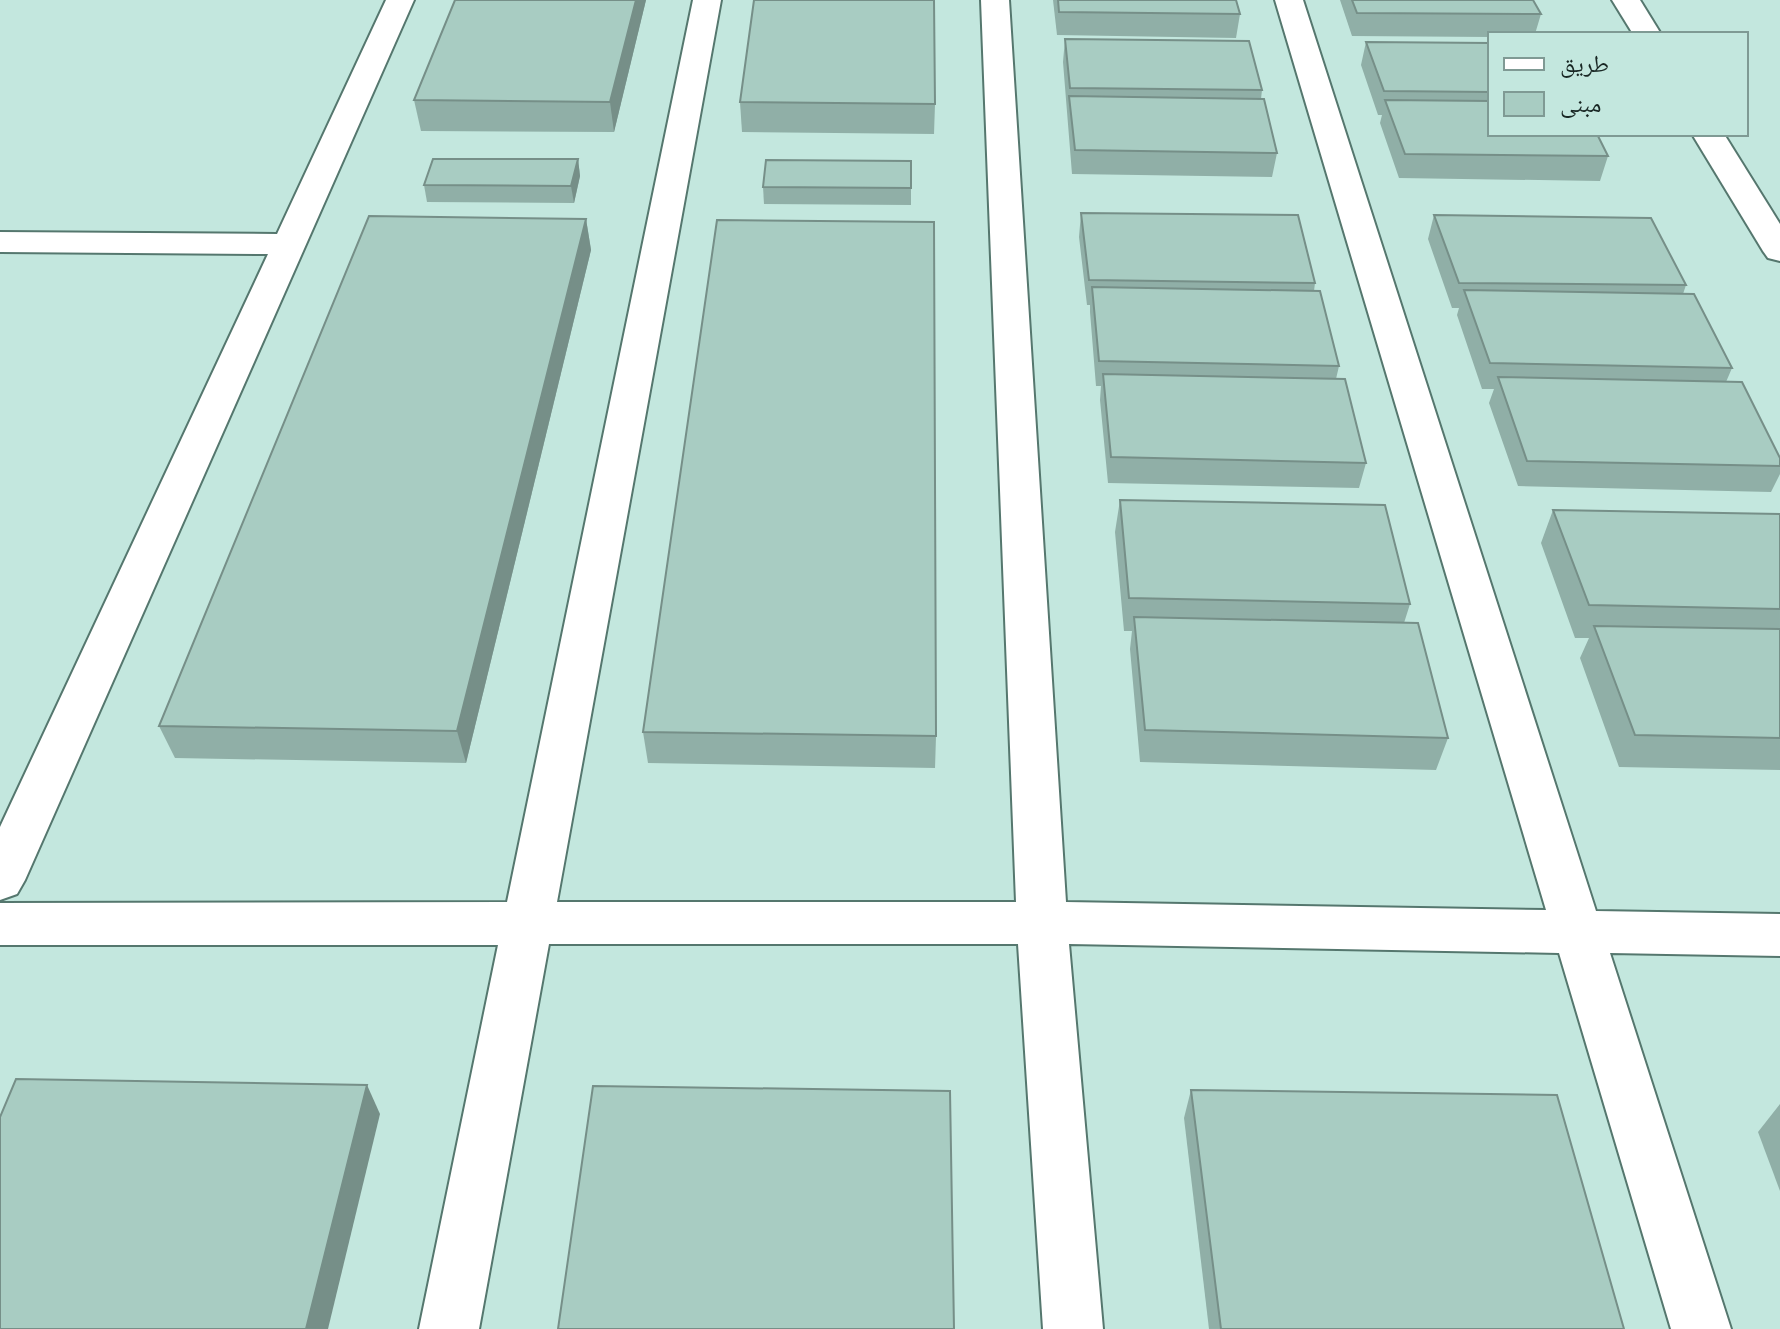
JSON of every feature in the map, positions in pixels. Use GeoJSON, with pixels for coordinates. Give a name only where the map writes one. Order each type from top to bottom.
{"type":"FeatureCollection","features":[{"type":"Feature","properties":{"kind":"street"},"geometry":{"type":"LineString","coordinates":[[0,880],[400,0]]}},
{"type":"Feature","properties":{"kind":"street"},"geometry":{"type":"LineString","coordinates":[[449,1329],[525,923],[707,0]]}},
{"type":"Feature","properties":{"kind":"street"},"geometry":{"type":"LineString","coordinates":[[995,0],[1042,923],[1073,1329]]}},
{"type":"Feature","properties":{"kind":"street"},"geometry":{"type":"LineString","coordinates":[[1289,0],[1574,930],[1701,1329]]}},
{"type":"Feature","properties":{"kind":"street"},"geometry":{"type":"LineString","coordinates":[[1626,0],[1646,32]]}},
{"type":"Feature","properties":{"kind":"street"},"geometry":{"type":"LineString","coordinates":[[1709,136],[1780,251]]}},
{"type":"Feature","properties":{"kind":"street"},"geometry":{"type":"LineString","coordinates":[[0,242],[288,244]]}},
{"type":"Feature","properties":{"kind":"street"},"geometry":{"type":"LineString","coordinates":[[0,924],[1042,923],[1780,935]]}},
{"type":"Feature","properties":{"kind":"building"},"geometry":{"type":"Polygon","coordinates":[[[455,0],[636,0],[610,102],[414,100],[455,0]]]}},
{"type":"Feature","properties":{"kind":"building"},"geometry":{"type":"Polygon","coordinates":[[[754,0],[934,0],[935,104],[740,102],[754,0]]]}},
{"type":"Feature","properties":{"kind":"building"},"geometry":{"type":"Polygon","coordinates":[[[1058,0],[1236,0],[1240,14],[1059,12],[1058,0]]]}},
{"type":"Feature","properties":{"kind":"building"},"geometry":{"type":"Polygon","coordinates":[[[1352,0],[1533,0],[1541,14],[1357,13],[1352,0]]]}},
{"type":"Feature","properties":{"kind":"building"},"geometry":{"type":"Polygon","coordinates":[[[1065,39],[1249,41],[1262,90],[1070,88],[1065,39]]]}},
{"type":"Feature","properties":{"kind":"building"},"geometry":{"type":"Polygon","coordinates":[[[1366,42],[1488,43],[1488,92],[1384,91],[1366,42]]]}},
{"type":"Feature","properties":{"kind":"building"},"geometry":{"type":"Polygon","coordinates":[[[1069,96],[1264,99],[1277,153],[1075,150],[1069,96]]]}},
{"type":"Feature","properties":{"kind":"building"},"geometry":{"type":"Polygon","coordinates":[[[1385,100],[1488,101],[1488,136],[1598,136],[1608,156],[1405,154],[1385,100]]]}},
{"type":"Feature","properties":{"kind":"building"},"geometry":{"type":"Polygon","coordinates":[[[433,159],[578,159],[571,186],[424,185],[433,159]]]}},
{"type":"Feature","properties":{"kind":"building"},"geometry":{"type":"Polygon","coordinates":[[[766,160],[911,161],[911,188],[763,187],[766,160]]]}},
{"type":"Feature","properties":{"kind":"building"},"geometry":{"type":"Polygon","coordinates":[[[1081,213],[1298,215],[1315,283],[1089,280],[1081,213]]]}},
{"type":"Feature","properties":{"kind":"building"},"geometry":{"type":"Polygon","coordinates":[[[1434,215],[1651,218],[1686,285],[1459,283],[1434,215]]]}},
{"type":"Feature","properties":{"kind":"building"},"geometry":{"type":"Polygon","coordinates":[[[369,216],[586,219],[457,731],[159,726],[369,216]]]}},
{"type":"Feature","properties":{"kind":"building"},"geometry":{"type":"Polygon","coordinates":[[[717,220],[934,222],[936,736],[643,732],[717,220]]]}},
{"type":"Feature","properties":{"kind":"building"},"geometry":{"type":"Polygon","coordinates":[[[1092,287],[1320,291],[1339,366],[1099,361],[1092,287]]]}},
{"type":"Feature","properties":{"kind":"building"},"geometry":{"type":"Polygon","coordinates":[[[1464,290],[1694,294],[1732,368],[1490,363],[1464,290]]]}},
{"type":"Feature","properties":{"kind":"building"},"geometry":{"type":"Polygon","coordinates":[[[1103,374],[1345,379],[1366,463],[1111,457],[1103,374]]]}},
{"type":"Feature","properties":{"kind":"building"},"geometry":{"type":"Polygon","coordinates":[[[1498,377],[1742,382],[1780,458],[1780,466],[1527,461],[1498,377]]]}},
{"type":"Feature","properties":{"kind":"building"},"geometry":{"type":"Polygon","coordinates":[[[1120,500],[1385,505],[1410,604],[1129,598],[1120,500]]]}},
{"type":"Feature","properties":{"kind":"building"},"geometry":{"type":"Polygon","coordinates":[[[1553,510],[1780,514],[1780,609],[1589,605],[1553,510]]]}},
{"type":"Feature","properties":{"kind":"building"},"geometry":{"type":"Polygon","coordinates":[[[1134,617],[1418,623],[1448,738],[1145,730],[1134,617]]]}},
{"type":"Feature","properties":{"kind":"building"},"geometry":{"type":"Polygon","coordinates":[[[1594,626],[1780,629],[1780,738],[1635,735],[1594,626]]]}},
{"type":"Feature","properties":{"kind":"building"},"geometry":{"type":"Polygon","coordinates":[[[16,1079],[367,1085],[306,1329],[0,1329],[0,1117],[16,1079]]]}},
{"type":"Feature","properties":{"kind":"building"},"geometry":{"type":"Polygon","coordinates":[[[593,1086],[950,1091],[954,1329],[558,1329],[593,1086]]]}},
{"type":"Feature","properties":{"kind":"building"},"geometry":{"type":"Polygon","coordinates":[[[1191,1090],[1557,1095],[1624,1329],[1221,1329],[1191,1090]]]}}]}
